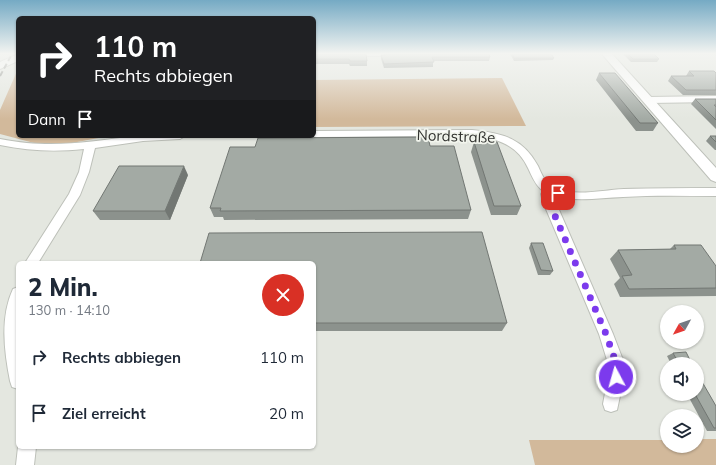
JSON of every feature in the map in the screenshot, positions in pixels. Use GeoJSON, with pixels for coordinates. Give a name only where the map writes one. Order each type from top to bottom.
{"type":"FeatureCollection","features":[{"type":"Feature","properties":{"kind":"street"},"geometry":{"type":"LineString","coordinates":[[627,76],[716,177]]}},
{"type":"Feature","properties":{"kind":"street"},"geometry":{"type":"LineString","coordinates":[[648,100],[716,99]]}},
{"type":"Feature","properties":{"kind":"street","name":"Nordstraße"},"geometry":{"type":"LineString","coordinates":[[316,134],[472,133],[494,135],[511,142],[520,148],[531,163],[543,186],[550,190]]}},
{"type":"Feature","properties":{"kind":"street"},"geometry":{"type":"LineString","coordinates":[[0,142],[20,147],[64,149],[143,138]]}},
{"type":"Feature","properties":{"kind":"street"},"geometry":{"type":"LineString","coordinates":[[32,261],[74,195],[84,172],[90,146]]}},
{"type":"Feature","properties":{"kind":"street"},"geometry":{"type":"LineString","coordinates":[[611,404],[616,377],[615,360],[547,194],[550,190],[558,193],[573,195],[716,192]]}},
{"type":"Feature","properties":{"kind":"street"},"geometry":{"type":"LineString","coordinates":[[16,304],[12,325],[11,347],[16,371]]}},
{"type":"Feature","properties":{"kind":"street"},"geometry":{"type":"LineString","coordinates":[[25,465],[26,449]]}},
{"type":"Feature","properties":{"kind":"shaded area"},"geometry":{"type":"Polygon","coordinates":[[[16,76],[16,138],[98,138],[72,143],[34,143],[0,134],[0,110],[16,76]]]}},
{"type":"Feature","properties":{"kind":"shaded area"},"geometry":{"type":"Polygon","coordinates":[[[502,78],[526,126],[316,127],[316,80],[502,78]]]}},
{"type":"Feature","properties":{"kind":"shaded area"},"geometry":{"type":"Polygon","coordinates":[[[704,439],[716,439],[716,465],[535,465],[529,440],[660,440],[660,453],[704,453],[704,439]]]}},
{"type":"Feature","properties":{"kind":"building"},"geometry":{"type":"Polygon","coordinates":[[[601,76],[617,76],[658,123],[640,123],[601,76]]]}},
{"type":"Feature","properties":{"kind":"building"},"geometry":{"type":"Polygon","coordinates":[[[671,76],[716,76],[716,90],[686,90],[671,76]]]}},
{"type":"Feature","properties":{"kind":"building"},"geometry":{"type":"Polygon","coordinates":[[[695,99],[716,99],[716,105],[714,105],[716,107],[716,120],[695,99]]]}},
{"type":"Feature","properties":{"kind":"building"},"geometry":{"type":"Polygon","coordinates":[[[710,136],[716,136],[716,142],[710,136]]]}},
{"type":"Feature","properties":{"kind":"building"},"geometry":{"type":"Polygon","coordinates":[[[428,137],[430,146],[454,146],[471,210],[220,211],[221,208],[210,208],[230,147],[255,147],[258,138],[428,137]]]}},
{"type":"Feature","properties":{"kind":"building"},"geometry":{"type":"Polygon","coordinates":[[[474,142],[497,142],[521,206],[494,206],[474,142]]]}},
{"type":"Feature","properties":{"kind":"building"},"geometry":{"type":"Polygon","coordinates":[[[119,166],[184,166],[165,211],[93,211],[119,166]]]}},
{"type":"Feature","properties":{"kind":"building"},"geometry":{"type":"Polygon","coordinates":[[[482,232],[507,323],[316,323],[316,261],[201,261],[209,233],[482,232]]]}},
{"type":"Feature","properties":{"kind":"building"},"geometry":{"type":"Polygon","coordinates":[[[531,243],[543,243],[553,271],[541,270],[531,243]]]}},
{"type":"Feature","properties":{"kind":"building"},"geometry":{"type":"Polygon","coordinates":[[[674,245],[701,245],[716,266],[716,288],[629,289],[622,276],[632,275],[618,250],[676,249],[674,245]]]}},
{"type":"Feature","properties":{"kind":"building"},"geometry":{"type":"Polygon","coordinates":[[[686,352],[688,357],[675,357],[673,353],[686,352]]]}},
{"type":"Feature","properties":{"kind":"building"},"geometry":{"type":"Polygon","coordinates":[[[704,385],[716,406],[716,428],[714,428],[699,401],[704,401],[704,385]]]}},
{"type":"Feature","properties":{"kind":"route"},"geometry":{"type":"LineString","coordinates":[[558,193],[550,190],[547,194],[549,202],[606,334],[615,360],[616,377]]}}]}
